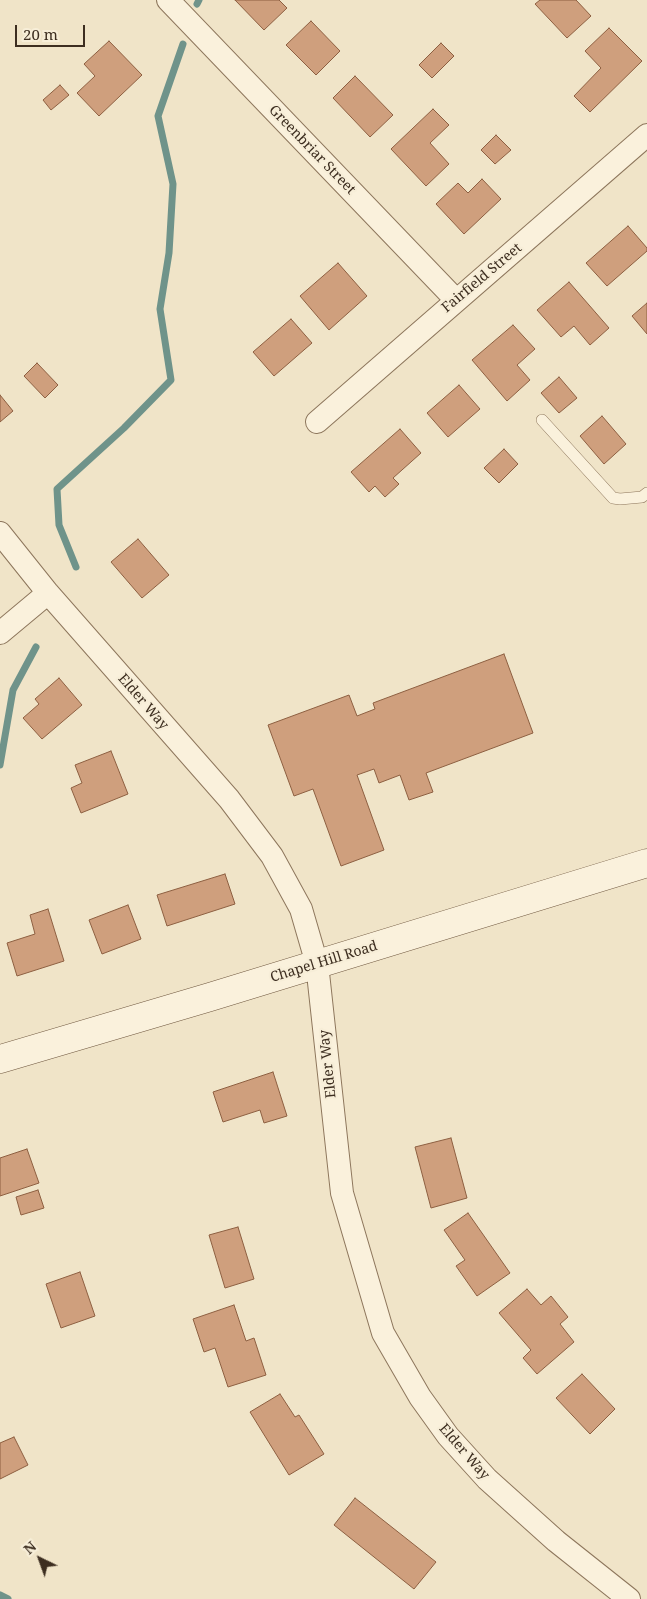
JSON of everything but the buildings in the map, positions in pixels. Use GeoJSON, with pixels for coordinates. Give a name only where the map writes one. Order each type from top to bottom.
{"type":"FeatureCollection","features":[{"type":"Feature","properties":{"kind":"main road","name":"Chapel Hill Road"},"geometry":{"type":"LineString","coordinates":[[0,1059],[647,863]]}},
{"type":"Feature","properties":{"kind":"street","name":"Greenbriar Street"},"geometry":{"type":"LineString","coordinates":[[168,0],[456,300]]}},
{"type":"Feature","properties":{"kind":"street","name":"Fairfield Street"},"geometry":{"type":"LineString","coordinates":[[317,422],[456,300],[515,252],[647,135]]}},
{"type":"Feature","properties":{"kind":"street","name":"Elder Way"},"geometry":{"type":"LineString","coordinates":[[0,533],[48,593],[229,799],[272,856],[301,909],[318,964],[342,1192],[383,1333],[420,1397],[448,1436],[487,1478],[556,1541],[629,1599]]}},
{"type":"Feature","properties":{"kind":"street"},"geometry":{"type":"LineString","coordinates":[[0,634],[48,593]]}},
{"type":"Feature","properties":{"kind":"lane"},"geometry":{"type":"LineString","coordinates":[[542,420],[613,498],[642,497],[647,493]]}},
{"type":"Feature","properties":{"kind":"waterway"},"geometry":{"type":"LineString","coordinates":[[197,4],[199,0]]}},
{"type":"Feature","properties":{"kind":"waterway"},"geometry":{"type":"LineString","coordinates":[[76,567],[59,525],[57,489],[124,428],[171,380],[160,309],[169,253],[173,184],[158,116],[183,44]]}},
{"type":"Feature","properties":{"kind":"waterway"},"geometry":{"type":"LineString","coordinates":[[0,765],[13,690],[36,647]]}},
{"type":"Feature","properties":{"kind":"waterway"},"geometry":{"type":"LineString","coordinates":[[0,1595],[8,1599]]}}]}
